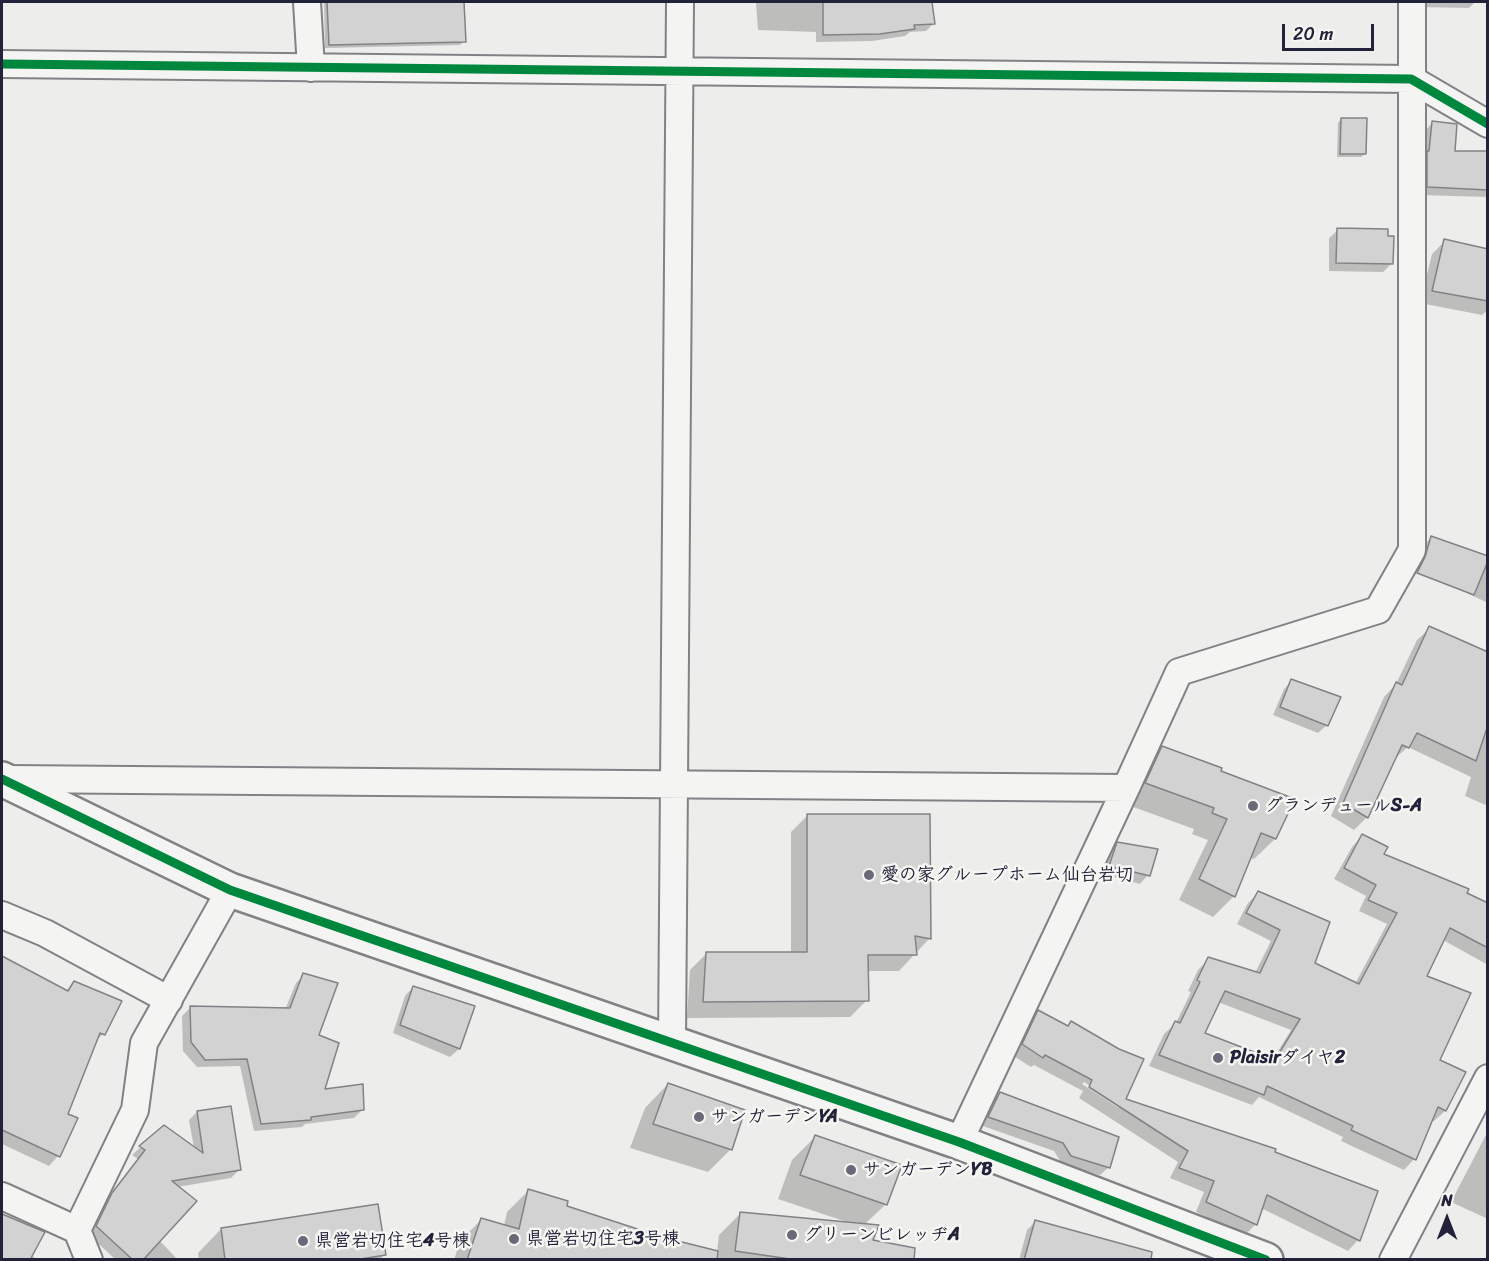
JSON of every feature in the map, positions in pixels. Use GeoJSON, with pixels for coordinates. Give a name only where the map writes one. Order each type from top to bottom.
{"type":"FeatureCollection","features":[{"type":"Feature","properties":{"kind":"street"},"geometry":{"type":"LineString","coordinates":[[307,2],[311,69]]}},
{"type":"Feature","properties":{"kind":"street"},"geometry":{"type":"LineString","coordinates":[[672,1042],[680,2]]}},
{"type":"Feature","properties":{"kind":"street"},"geometry":{"type":"LineString","coordinates":[[959,1142],[1179,672],[1378,610],[1412,550],[1412,2]]}},
{"type":"Feature","properties":{"kind":"street"},"geometry":{"type":"LineString","coordinates":[[2,64],[1411,79],[1488,124]]}},
{"type":"Feature","properties":{"kind":"street"},"geometry":{"type":"LineString","coordinates":[[2,779],[1126,789]]}},
{"type":"Feature","properties":{"kind":"street"},"geometry":{"type":"LineString","coordinates":[[2,779],[230,890],[959,1142],[1266,1260]]}},
{"type":"Feature","properties":{"kind":"street"},"geometry":{"type":"LineString","coordinates":[[77,1230],[135,1110],[144,1043],[230,890]]}},
{"type":"Feature","properties":{"kind":"street"},"geometry":{"type":"LineString","coordinates":[[2,915],[45,933],[169,1000]]}},
{"type":"Feature","properties":{"kind":"street"},"geometry":{"type":"LineString","coordinates":[[1393,1260],[1488,1078]]}},
{"type":"Feature","properties":{"kind":"street"},"geometry":{"type":"LineString","coordinates":[[2,1196],[77,1230],[89,1260]]}},
{"type":"Feature","properties":{"kind":"building"},"geometry":{"type":"Polygon","coordinates":[[[327,2],[464,2],[466,42],[329,45],[327,2]]]}},
{"type":"Feature","properties":{"kind":"building"},"geometry":{"type":"Polygon","coordinates":[[[823,2],[932,2],[935,24],[914,25],[915,29],[880,34],[823,35],[823,2]]]}},
{"type":"Feature","properties":{"kind":"building"},"geometry":{"type":"Polygon","coordinates":[[[1341,118],[1367,118],[1366,154],[1340,154],[1341,118]]]}},
{"type":"Feature","properties":{"kind":"building"},"geometry":{"type":"Polygon","coordinates":[[[1432,121],[1457,124],[1455,151],[1488,151],[1488,190],[1427,187],[1427,151],[1429,151],[1432,121]]]}},
{"type":"Feature","properties":{"kind":"building"},"geometry":{"type":"Polygon","coordinates":[[[1337,228],[1388,229],[1388,236],[1394,236],[1393,264],[1336,263],[1337,228]]]}},
{"type":"Feature","properties":{"kind":"building"},"geometry":{"type":"Polygon","coordinates":[[[1444,239],[1488,249],[1488,301],[1432,291],[1444,239]]]}},
{"type":"Feature","properties":{"kind":"building"},"geometry":{"type":"Polygon","coordinates":[[[1431,536],[1488,556],[1474,595],[1417,573],[1425,557],[1431,536]]]}},
{"type":"Feature","properties":{"kind":"building"},"geometry":{"type":"Polygon","coordinates":[[[1429,626],[1488,652],[1488,725],[1476,761],[1417,733],[1409,748],[1402,745],[1368,818],[1343,803],[1396,682],[1402,685],[1429,626]]]}},
{"type":"Feature","properties":{"kind":"building"},"geometry":{"type":"Polygon","coordinates":[[[1291,679],[1341,697],[1328,726],[1280,707],[1291,679]]]}},
{"type":"Feature","properties":{"kind":"building"},"geometry":{"type":"Polygon","coordinates":[[[1162,746],[1295,799],[1276,839],[1261,833],[1235,897],[1199,879],[1227,819],[1212,813],[1214,808],[1145,783],[1162,746]]]}},
{"type":"Feature","properties":{"kind":"building","name":"愛の家グループホーム仙台岩切"},"geometry":{"type":"Polygon","coordinates":[[[807,814],[930,814],[931,939],[915,936],[917,955],[868,955],[869,1001],[703,1002],[706,952],[807,952],[807,814]]]}},
{"type":"Feature","properties":{"kind":"building"},"geometry":{"type":"Polygon","coordinates":[[[1362,834],[1388,847],[1384,854],[1469,889],[1467,893],[1488,903],[1488,948],[1450,928],[1427,976],[1471,993],[1440,1060],[1466,1072],[1446,1111],[1438,1107],[1416,1160],[1351,1130],[1353,1126],[1267,1086],[1264,1095],[1159,1055],[1175,1021],[1180,1023],[1200,982],[1197,980],[1208,957],[1260,973],[1280,930],[1246,913],[1258,891],[1330,922],[1315,963],[1359,984],[1397,913],[1368,900],[1376,885],[1344,868],[1362,834]],[[1225,991],[1205,1033],[1275,1060],[1300,1019],[1225,991]]]}},
{"type":"Feature","properties":{"kind":"building"},"geometry":{"type":"Polygon","coordinates":[[[1117,842],[1158,849],[1150,876],[1109,866],[1117,842]]]}},
{"type":"Feature","properties":{"kind":"building"},"geometry":{"type":"Polygon","coordinates":[[[2,956],[68,991],[74,981],[122,1001],[105,1035],[100,1033],[68,1114],[78,1118],[60,1157],[2,1130],[2,956]]]}},
{"type":"Feature","properties":{"kind":"building"},"geometry":{"type":"Polygon","coordinates":[[[303,973],[338,983],[319,1035],[339,1043],[325,1089],[363,1084],[364,1110],[311,1117],[311,1120],[261,1124],[247,1059],[205,1060],[191,1042],[190,1006],[290,1008],[303,973]]]}},
{"type":"Feature","properties":{"kind":"building"},"geometry":{"type":"Polygon","coordinates":[[[413,986],[475,1006],[460,1049],[400,1025],[413,986]]]}},
{"type":"Feature","properties":{"kind":"building"},"geometry":{"type":"Polygon","coordinates":[[[1038,1010],[1068,1026],[1071,1021],[1119,1049],[1144,1059],[1126,1099],[1276,1149],[1275,1152],[1378,1191],[1360,1241],[1267,1195],[1257,1225],[1206,1202],[1214,1181],[1179,1168],[1188,1151],[1089,1087],[1092,1080],[1045,1055],[1043,1058],[1022,1044],[1038,1010]]]}},
{"type":"Feature","properties":{"kind":"building","name":"サンガーデンYA"},"geometry":{"type":"Polygon","coordinates":[[[668,1083],[745,1110],[732,1150],[653,1124],[668,1083]]]}},
{"type":"Feature","properties":{"kind":"building"},"geometry":{"type":"Polygon","coordinates":[[[1000,1092],[1119,1137],[1110,1168],[1071,1156],[1063,1143],[988,1117],[1000,1092]]]}},
{"type":"Feature","properties":{"kind":"building"},"geometry":{"type":"Polygon","coordinates":[[[231,1106],[241,1170],[172,1181],[197,1201],[143,1260],[133,1260],[96,1226],[112,1193],[145,1150],[139,1146],[164,1125],[203,1153],[197,1111],[231,1106]]]}},
{"type":"Feature","properties":{"kind":"building","name":"サンガーデンYB"},"geometry":{"type":"Polygon","coordinates":[[[815,1135],[902,1165],[887,1205],[800,1175],[815,1135]]]}},
{"type":"Feature","properties":{"kind":"building"},"geometry":{"type":"Polygon","coordinates":[[[528,1189],[568,1201],[567,1206],[662,1237],[718,1251],[717,1260],[467,1260],[481,1218],[519,1229],[528,1189]]]}},
{"type":"Feature","properties":{"kind":"building","name":"県営岩切住宅4号棟"},"geometry":{"type":"Polygon","coordinates":[[[378,1204],[386,1255],[354,1260],[225,1260],[221,1228],[378,1204]]]}},
{"type":"Feature","properties":{"kind":"building","name":"グリーンビレッヂA"},"geometry":{"type":"Polygon","coordinates":[[[740,1212],[879,1225],[873,1240],[915,1248],[914,1260],[797,1260],[735,1251],[740,1212]]]}},
{"type":"Feature","properties":{"kind":"building"},"geometry":{"type":"Polygon","coordinates":[[[2,1214],[45,1232],[30,1260],[2,1260],[2,1214]]]}},
{"type":"Feature","properties":{"kind":"building"},"geometry":{"type":"Polygon","coordinates":[[[1035,1220],[1152,1252],[1151,1260],[1024,1260],[1035,1220]]]}},
{"type":"Feature","properties":{"kind":"cycle path"},"geometry":{"type":"LineString","coordinates":[[2,64],[1411,79],[1488,124]]}},
{"type":"Feature","properties":{"kind":"cycle path"},"geometry":{"type":"LineString","coordinates":[[2,779],[230,890],[959,1142],[1266,1260]]}},
{"type":"Feature","properties":{"kind":"place","name":"グランデュールS-A"},"geometry":{"type":"Point","coordinates":[1253,806]}},
{"type":"Feature","properties":{"kind":"place","name":"愛の家グループホーム仙台岩切"},"geometry":{"type":"Point","coordinates":[869,875]}},
{"type":"Feature","properties":{"kind":"place","name":"Plaisirダイヤ2"},"geometry":{"type":"Point","coordinates":[1218,1058]}},
{"type":"Feature","properties":{"kind":"place","name":"サンガーデンYA"},"geometry":{"type":"Point","coordinates":[699,1117]}},
{"type":"Feature","properties":{"kind":"place","name":"サンガーデンYB"},"geometry":{"type":"Point","coordinates":[851,1170]}},
{"type":"Feature","properties":{"kind":"place","name":"グリーンビレッヂA"},"geometry":{"type":"Point","coordinates":[792,1235]}},
{"type":"Feature","properties":{"kind":"place","name":"県営岩切住宅3号棟"},"geometry":{"type":"Point","coordinates":[514,1239]}},
{"type":"Feature","properties":{"kind":"place","name":"県営岩切住宅4号棟"},"geometry":{"type":"Point","coordinates":[303,1241]}}]}
